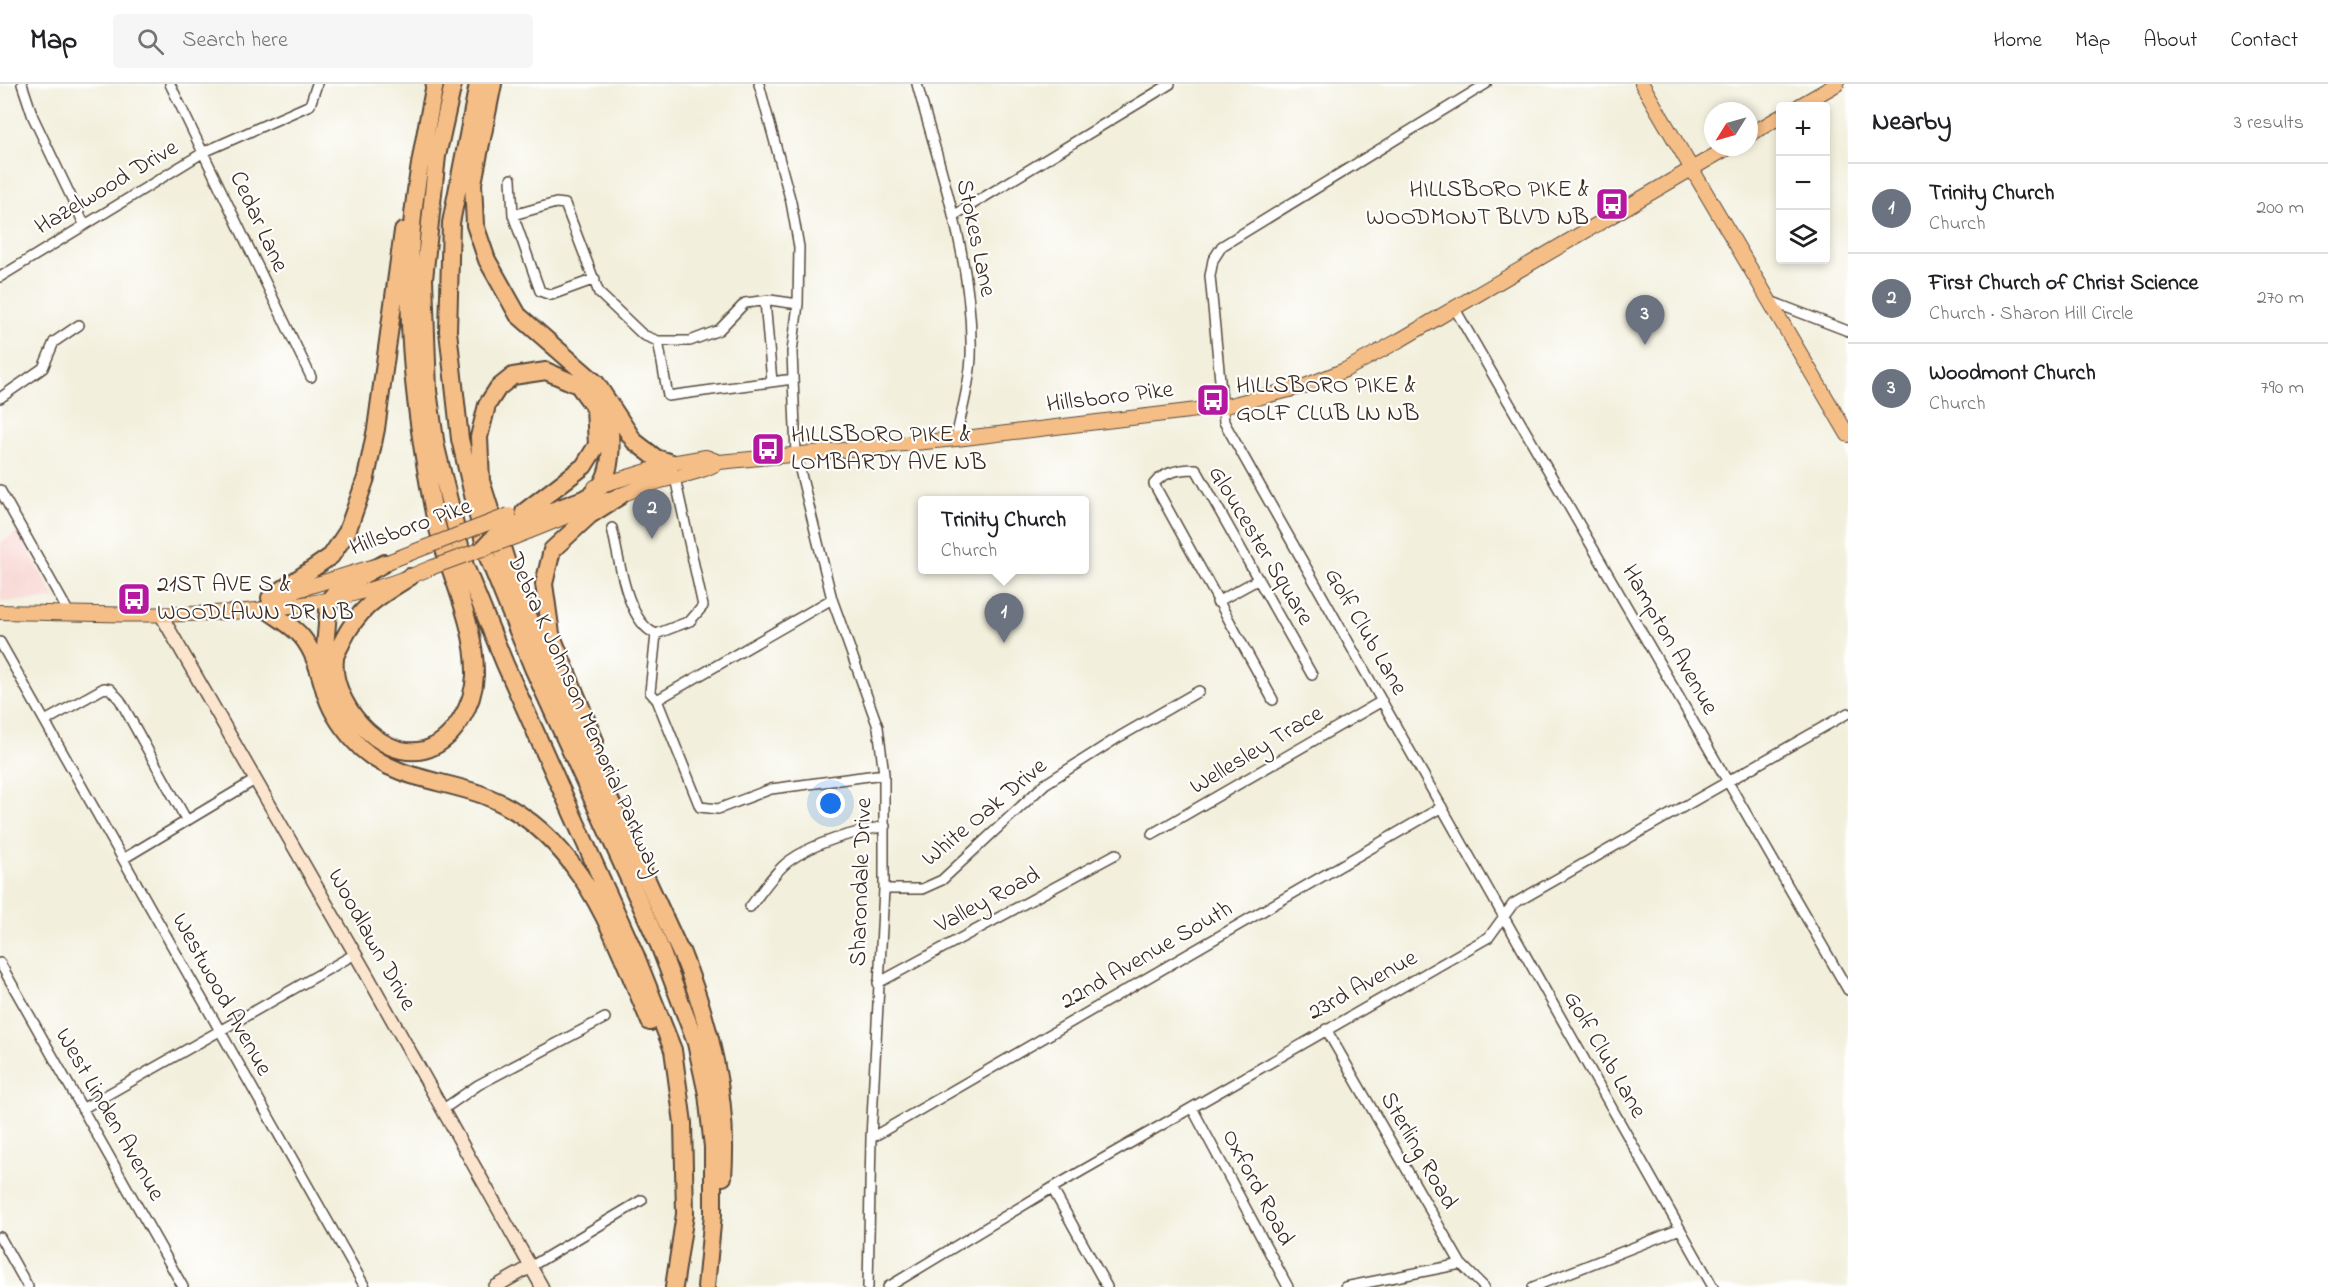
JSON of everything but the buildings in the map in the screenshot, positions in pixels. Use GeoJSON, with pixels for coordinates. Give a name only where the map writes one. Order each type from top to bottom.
{"type":"FeatureCollection","features":[{"type":"Feature","properties":{"kind":"highway"},"geometry":{"type":"LineString","coordinates":[[410,577],[370,602],[357,617],[334,658],[338,688],[355,719],[375,740],[402,750],[424,750],[448,735],[466,712],[475,676],[471,638],[434,514],[411,372],[412,226],[435,84]]}},
{"type":"Feature","properties":{"kind":"highway"},"geometry":{"type":"LineString","coordinates":[[435,84],[412,170],[379,410],[366,478],[340,546],[326,560],[268,604],[301,636],[311,651],[334,713],[348,734],[364,750],[420,779],[455,786],[514,810],[541,828],[573,863],[618,946],[663,1052],[683,1123]]}},
{"type":"Feature","properties":{"kind":"highway","name":"Debra K Johnson Memorial Parkway"},"geometry":{"type":"LineString","coordinates":[[453,84],[437,156],[424,279],[428,391],[449,510],[465,566],[500,653],[636,954],[673,1050],[683,1123],[685,1214],[674,1287]]}},
{"type":"Feature","properties":{"kind":"highway","name":"Debra K Johnson Memorial Parkway"},"geometry":{"type":"LineString","coordinates":[[478,84],[451,223],[448,331],[460,439],[487,555],[533,668],[659,945],[696,1043],[707,1094],[713,1147],[713,1215],[707,1284]]}},
{"type":"Feature","properties":{"kind":"highway"},"geometry":{"type":"LineString","coordinates":[[493,84],[473,183],[475,225],[487,260],[519,315],[596,383],[634,441],[673,470]]}},
{"type":"Feature","properties":{"kind":"highway"},"geometry":{"type":"LineString","coordinates":[[484,548],[495,536],[515,523],[584,466],[597,445],[595,408],[578,385],[546,371],[513,376],[498,388],[487,405],[479,437],[482,481],[511,576],[545,659],[684,960]]}},
{"type":"Feature","properties":{"kind":"highway"},"geometry":{"type":"LineString","coordinates":[[515,523],[596,494],[603,484],[610,448],[609,418],[603,396]]}},
{"type":"Feature","properties":{"kind":"highway"},"geometry":{"type":"LineString","coordinates":[[620,496],[590,516],[552,550],[544,584],[552,634],[684,960],[709,1032],[721,1084],[725,1143],[717,1236],[707,1284]]}},
{"type":"Feature","properties":{"kind":"highway"},"geometry":{"type":"LineString","coordinates":[[322,679],[329,600],[338,589],[385,563]]}},
{"type":"Feature","properties":{"kind":"main road"},"geometry":{"type":"LineString","coordinates":[[1642,84],[1848,435]]}},
{"type":"Feature","properties":{"kind":"main road"},"geometry":{"type":"LineString","coordinates":[[1806,102],[1837,84]]}},
{"type":"Feature","properties":{"kind":"main road"},"geometry":{"type":"LineString","coordinates":[[1758,130],[1776,119]]}},
{"type":"Feature","properties":{"kind":"main road","name":"Hillsboro Pike"},"geometry":{"type":"LineString","coordinates":[[268,604],[426,548],[620,496],[706,457],[719,462],[956,439],[1222,407],[1305,386],[1345,370],[1455,309],[1712,156]]}},
{"type":"Feature","properties":{"kind":"main road","name":"Hillsboro Pike"},"geometry":{"type":"LineString","coordinates":[[603,484],[673,470]]}},
{"type":"Feature","properties":{"kind":"main road","name":"Hillsboro Pike"},"geometry":{"type":"LineString","coordinates":[[0,612],[161,615],[230,611],[268,604],[329,600],[410,577],[484,548]]}},
{"type":"Feature","properties":{"kind":"main road","name":"Woodlawn Drive"},"geometry":{"type":"LineString","coordinates":[[161,615],[542,1287]]}},
{"type":"Feature","properties":{"kind":"main road"},"geometry":{"type":"LineString","coordinates":[[495,1287],[530,1267]]}},
{"type":"Feature","properties":{"kind":"street"},"geometry":{"type":"LineString","coordinates":[[22,84],[33,117],[84,224]]}},
{"type":"Feature","properties":{"kind":"street","name":"Cedar Lane"},"geometry":{"type":"LineString","coordinates":[[170,84],[311,377]]}},
{"type":"Feature","properties":{"kind":"street","name":"Hazelwood Drive"},"geometry":{"type":"LineString","coordinates":[[0,277],[204,152],[310,105],[317,84]]}},
{"type":"Feature","properties":{"kind":"street","name":"Sharondale Drive"},"geometry":{"type":"LineString","coordinates":[[759,84],[791,202],[799,247],[798,304],[792,352],[796,454],[832,599],[878,727],[884,774],[884,889],[871,1138],[868,1287]]}},
{"type":"Feature","properties":{"kind":"street","name":"Stokes Lane"},"geometry":{"type":"LineString","coordinates":[[916,84],[953,216],[969,292],[971,359],[956,439]]}},
{"type":"Feature","properties":{"kind":"street"},"geometry":{"type":"LineString","coordinates":[[953,216],[1170,84]]}},
{"type":"Feature","properties":{"kind":"street","name":"Golf Club Lane"},"geometry":{"type":"LineString","coordinates":[[1486,84],[1222,246],[1213,260],[1210,276],[1224,422],[1713,1287]]}},
{"type":"Feature","properties":{"kind":"street"},"geometry":{"type":"LineString","coordinates":[[511,179],[513,215],[540,291],[551,295],[595,279]]}},
{"type":"Feature","properties":{"kind":"street"},"geometry":{"type":"LineString","coordinates":[[513,215],[556,203],[565,204],[599,293],[609,305],[643,334],[658,341],[690,341],[719,330],[745,303],[765,301],[798,304]]}},
{"type":"Feature","properties":{"kind":"street"},"geometry":{"type":"LineString","coordinates":[[765,301],[775,382]]}},
{"type":"Feature","properties":{"kind":"street"},"geometry":{"type":"LineString","coordinates":[[1770,301],[1848,331]]}},
{"type":"Feature","properties":{"kind":"street","name":"Hampton Avenue"},"geometry":{"type":"LineString","coordinates":[[1455,309],[1848,990]]}},
{"type":"Feature","properties":{"kind":"street"},"geometry":{"type":"LineString","coordinates":[[0,398],[43,368],[54,342],[79,325]]}},
{"type":"Feature","properties":{"kind":"street"},"geometry":{"type":"LineString","coordinates":[[658,341],[668,396],[793,379]]}},
{"type":"Feature","properties":{"kind":"street","name":"Gloucester Square"},"geometry":{"type":"LineString","coordinates":[[1273,700],[1154,484],[1163,476],[1182,469],[1197,470],[1312,675]]}},
{"type":"Feature","properties":{"kind":"street"},"geometry":{"type":"LineString","coordinates":[[612,528],[634,615],[646,630],[656,634],[690,621],[703,606],[673,470]]}},
{"type":"Feature","properties":{"kind":"street"},"geometry":{"type":"LineString","coordinates":[[0,490],[69,613]]}},
{"type":"Feature","properties":{"kind":"street"},"geometry":{"type":"LineString","coordinates":[[1217,602],[1259,579]]}},
{"type":"Feature","properties":{"kind":"street"},"geometry":{"type":"LineString","coordinates":[[657,700],[832,599]]}},
{"type":"Feature","properties":{"kind":"street"},"geometry":{"type":"LineString","coordinates":[[656,634],[650,692],[657,700],[700,807],[718,809],[771,789],[884,774]]}},
{"type":"Feature","properties":{"kind":"street","name":"Westwood Avenue"},"geometry":{"type":"LineString","coordinates":[[0,642],[217,1030],[365,1287]]}},
{"type":"Feature","properties":{"kind":"street"},"geometry":{"type":"LineString","coordinates":[[45,721],[104,688],[110,689],[120,700],[187,821]]}},
{"type":"Feature","properties":{"kind":"street","name":"White Oak Drive"},"geometry":{"type":"LineString","coordinates":[[884,889],[922,889],[942,880],[1045,784],[1119,737],[1199,692]]}},
{"type":"Feature","properties":{"kind":"street","name":"Wellesley Trace"},"geometry":{"type":"LineString","coordinates":[[1152,834],[1382,701]]}},
{"type":"Feature","properties":{"kind":"street","name":"23rd Avenue"},"geometry":{"type":"LineString","coordinates":[[888,1287],[1052,1188],[1489,937],[1513,904],[1848,712]]}},
{"type":"Feature","properties":{"kind":"street"},"geometry":{"type":"LineString","coordinates":[[123,859],[255,780]]}},
{"type":"Feature","properties":{"kind":"street","name":"22nd Avenue South"},"geometry":{"type":"LineString","coordinates":[[871,1138],[1442,807]]}},
{"type":"Feature","properties":{"kind":"street"},"geometry":{"type":"LineString","coordinates":[[750,907],[788,862],[826,842],[855,832],[885,826]]}},
{"type":"Feature","properties":{"kind":"street","name":"Valley Road"},"geometry":{"type":"LineString","coordinates":[[878,983],[1116,854]]}},
{"type":"Feature","properties":{"kind":"street"},"geometry":{"type":"LineString","coordinates":[[82,1109],[217,1030],[355,954]]}},
{"type":"Feature","properties":{"kind":"street","name":"West Linden Avenue"},"geometry":{"type":"LineString","coordinates":[[0,963],[3,975],[183,1287]]}},
{"type":"Feature","properties":{"kind":"street"},"geometry":{"type":"LineString","coordinates":[[442,1110],[478,1085],[605,1018]]}},
{"type":"Feature","properties":{"kind":"street","name":"Sterling Road"},"geometry":{"type":"LineString","coordinates":[[1326,1029],[1461,1264],[1484,1287]]}},
{"type":"Feature","properties":{"kind":"street","name":"Oxford Road"},"geometry":{"type":"LineString","coordinates":[[1192,1108],[1288,1287]]}},
{"type":"Feature","properties":{"kind":"street"},"geometry":{"type":"LineString","coordinates":[[1052,1188],[1107,1287]]}},
{"type":"Feature","properties":{"kind":"street"},"geometry":{"type":"LineString","coordinates":[[530,1267],[642,1200]]}},
{"type":"Feature","properties":{"kind":"street"},"geometry":{"type":"LineString","coordinates":[[1533,1287],[1680,1229]]}},
{"type":"Feature","properties":{"kind":"street"},"geometry":{"type":"LineString","coordinates":[[0,1237],[28,1287]]}},
{"type":"Feature","properties":{"kind":"street"},"geometry":{"type":"LineString","coordinates":[[1346,1287],[1461,1264]]}},
{"type":"Feature","properties":{"kind":"shaded area"},"geometry":{"type":"Polygon","coordinates":[[[18,532],[56,599],[0,602],[0,543],[18,532]]]}},
{"type":"Feature","properties":{"kind":"place","name":"HILLSBORO PIKE & WOODMONT BLVD NB"},"geometry":{"type":"Point","coordinates":[1612,204]}},
{"type":"Feature","properties":{"kind":"place","name":"Woodmont Church"},"geometry":{"type":"Point","coordinates":[1645,345]}},
{"type":"Feature","properties":{"kind":"place","name":"HILLSBORO PIKE & GOLF CLUB LN NB"},"geometry":{"type":"Point","coordinates":[1213,400]}},
{"type":"Feature","properties":{"kind":"place","name":"HILLSBORO PIKE & LOMBARDY AVE NB"},"geometry":{"type":"Point","coordinates":[768,449]}},
{"type":"Feature","properties":{"kind":"place","name":"First Church of Christ Science"},"geometry":{"type":"Point","coordinates":[652,539]}},
{"type":"Feature","properties":{"kind":"place","name":"21ST AVE S & WOODLAWN DR NB"},"geometry":{"type":"Point","coordinates":[134,599]}},
{"type":"Feature","properties":{"kind":"place","name":"Trinity Church"},"geometry":{"type":"Point","coordinates":[1004,643]}}]}
